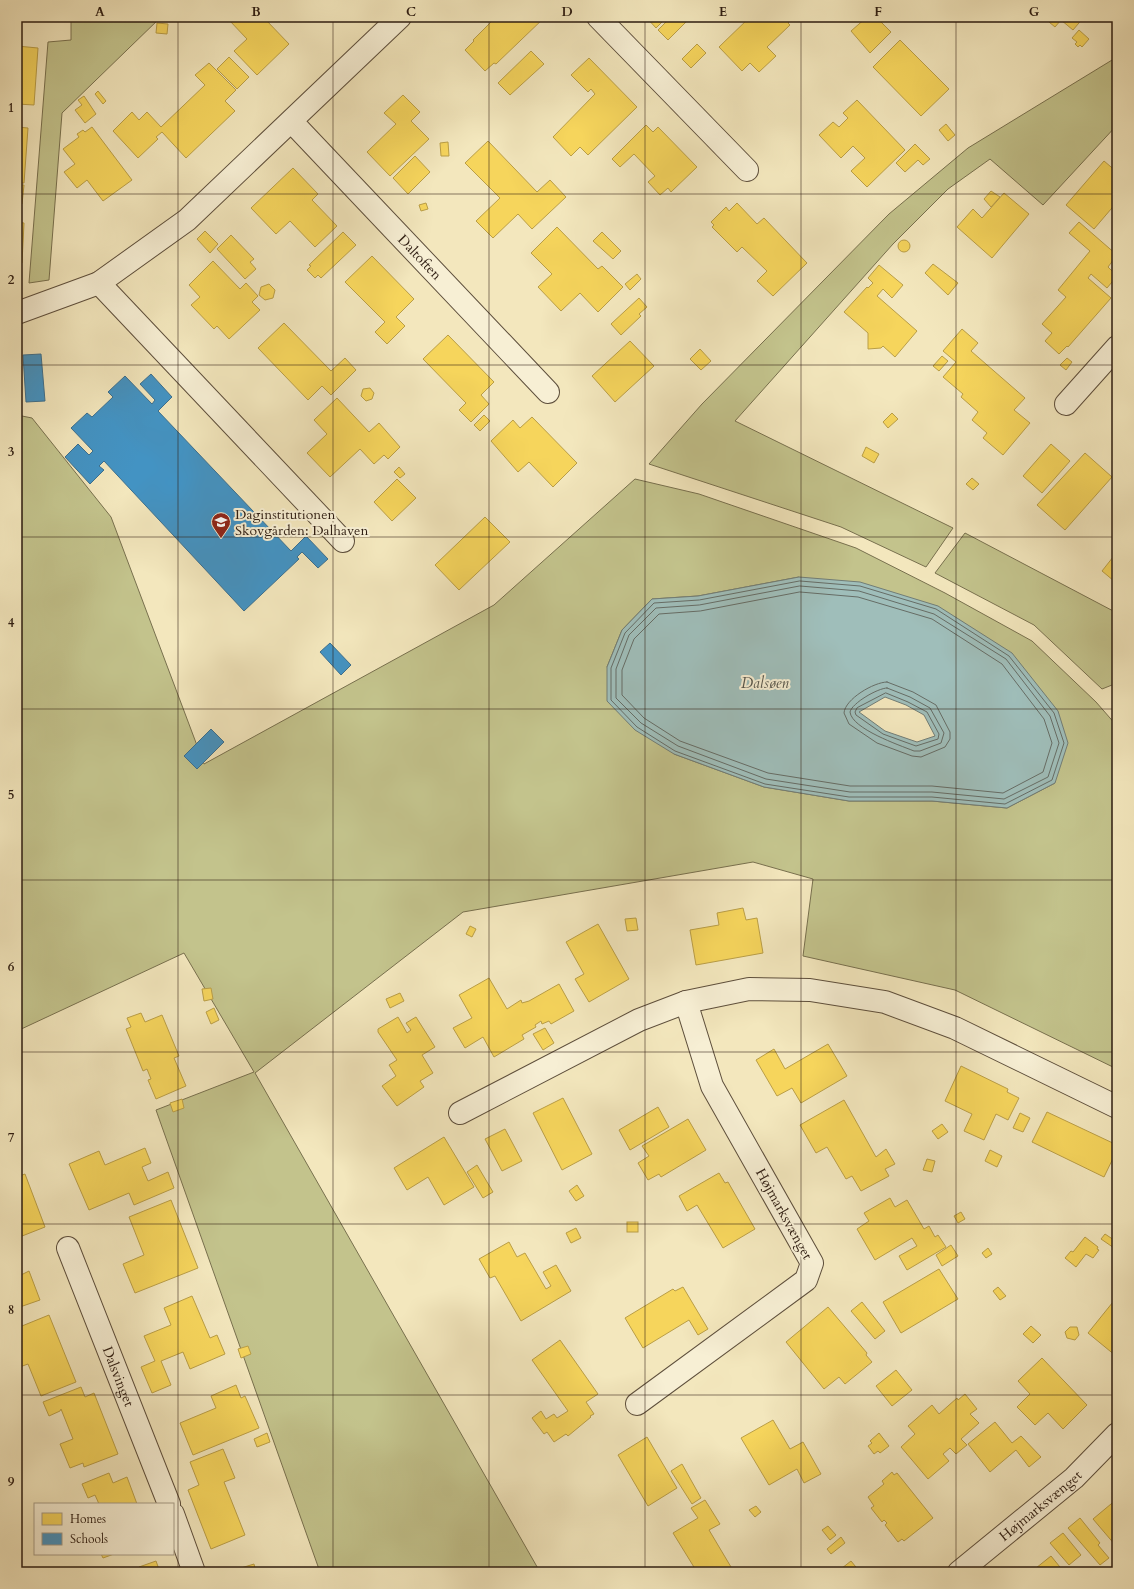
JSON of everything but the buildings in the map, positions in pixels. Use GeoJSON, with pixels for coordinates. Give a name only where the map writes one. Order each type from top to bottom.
{"type":"FeatureCollection","features":[{"type":"Feature","properties":{"kind":"street"},"geometry":{"type":"LineString","coordinates":[[17,313],[99,283],[187,220],[292,122],[400,17]]}},
{"type":"Feature","properties":{"kind":"street"},"geometry":{"type":"LineString","coordinates":[[598,17],[747,170]]}},
{"type":"Feature","properties":{"kind":"street","name":"Daltoften"},"geometry":{"type":"LineString","coordinates":[[292,122],[548,392]]}},
{"type":"Feature","properties":{"kind":"street"},"geometry":{"type":"LineString","coordinates":[[99,283],[343,541]]}},
{"type":"Feature","properties":{"kind":"street"},"geometry":{"type":"LineString","coordinates":[[1066,404],[1117,347]]}},
{"type":"Feature","properties":{"kind":"street"},"geometry":{"type":"LineString","coordinates":[[460,1113],[639,1020],[686,1002],[756,989],[810,990],[885,1002],[955,1028],[1117,1107]]}},
{"type":"Feature","properties":{"kind":"street","name":"Højmarksvænget"},"geometry":{"type":"LineString","coordinates":[[637,1404],[806,1280],[812,1263],[712,1086],[686,1002]]}},
{"type":"Feature","properties":{"kind":"street","name":"Dalsvinget"},"geometry":{"type":"LineString","coordinates":[[68,1248],[169,1503]]}},
{"type":"Feature","properties":{"kind":"street","name":"Højmarksvænget"},"geometry":{"type":"LineString","coordinates":[[959,1572],[1074,1478],[1117,1434]]}},
{"type":"Feature","properties":{"kind":"street"},"geometry":{"type":"LineString","coordinates":[[174,1517],[194,1572]]}},
{"type":"Feature","properties":{"kind":"green space"},"geometry":{"type":"Polygon","coordinates":[[[71,17],[161,17],[62,113],[49,280],[29,283],[48,42],[71,40],[71,17]]]}},
{"type":"Feature","properties":{"kind":"green space"},"geometry":{"type":"Polygon","coordinates":[[[1117,57],[1117,125],[1043,205],[990,159],[948,189],[893,244],[735,421],[953,528],[926,567],[841,527],[649,464],[702,404],[889,214],[968,148],[1117,57]]]}},
{"type":"Feature","properties":{"kind":"green space"},"geometry":{"type":"Polygon","coordinates":[[[17,415],[32,418],[111,517],[204,764],[494,605],[635,479],[699,494],[856,548],[945,593],[1032,641],[1096,702],[1117,726],[1117,1069],[955,990],[803,956],[813,879],[753,862],[463,912],[255,1073],[540,1572],[320,1572],[156,1110],[254,1072],[184,953],[17,1031],[17,415]],[[799,577],[698,596],[652,599],[622,630],[607,667],[674,754],[764,787],[849,801],[932,801],[1007,808],[1055,783],[799,577]]]}},
{"type":"Feature","properties":{"kind":"green space"},"geometry":{"type":"Polygon","coordinates":[[[965,533],[1117,613],[1117,683],[1102,689],[1034,625],[935,573],[965,533]]]}},
{"type":"Feature","properties":{"kind":"water","name":"Dalsøen"},"geometry":{"type":"Polygon","coordinates":[[[799,577],[860,582],[938,606],[1012,653],[1058,711],[1068,743],[1055,783],[1007,808],[932,801],[849,801],[764,787],[674,754],[635,730],[607,701],[607,667],[622,630],[652,599],[698,596],[799,577]],[[885,697],[859,712],[885,731],[917,742],[935,736],[924,715],[906,705],[885,697]]]}},
{"type":"Feature","properties":{"kind":"place","name":"Daginstitutionen Skovgården: Dalhaven"},"geometry":{"type":"Point","coordinates":[221,539]}}]}
